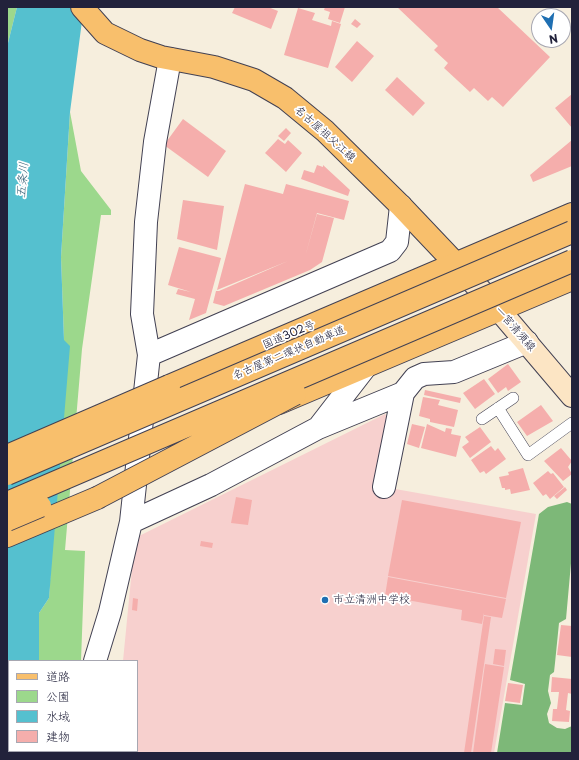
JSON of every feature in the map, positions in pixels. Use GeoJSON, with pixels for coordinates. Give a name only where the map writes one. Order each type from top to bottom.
{"type":"FeatureCollection","features":[{"type":"Feature","properties":{"kind":"main road","name":"名古屋祖父江線"},"geometry":{"type":"LineString","coordinates":[[82,7],[105,33],[140,50],[166,58],[214,67],[254,80],[285,98],[320,126],[401,206],[456,264]]}},
{"type":"Feature","properties":{"kind":"main road","name":"国道302号"},"geometry":{"type":"LineString","coordinates":[[7,456],[572,214]]}},
{"type":"Feature","properties":{"kind":"main road","name":"名古屋第二環状自動車道"},"geometry":{"type":"LineString","coordinates":[[7,474],[572,232]]}},
{"type":"Feature","properties":{"kind":"main road"},"geometry":{"type":"LineString","coordinates":[[7,503],[572,261]]}},
{"type":"Feature","properties":{"kind":"main road","name":"一宮清須線"},"geometry":{"type":"LineString","coordinates":[[456,264],[527,342],[572,396]]}},
{"type":"Feature","properties":{"kind":"main road"},"geometry":{"type":"LineString","coordinates":[[7,520],[572,279]]}},
{"type":"Feature","properties":{"kind":"main road"},"geometry":{"type":"LineString","coordinates":[[7,536],[97,498],[444,316]]}},
{"type":"Feature","properties":{"kind":"street"},"geometry":{"type":"LineString","coordinates":[[95,660],[110,612],[131,522],[149,355],[142,314],[146,222],[166,58]]}},
{"type":"Feature","properties":{"kind":"street"},"geometry":{"type":"LineString","coordinates":[[149,355],[390,251],[397,242],[401,206]]}},
{"type":"Feature","properties":{"kind":"street"},"geometry":{"type":"LineString","coordinates":[[384,486],[403,393],[415,378],[424,374],[454,372],[527,342]]}},
{"type":"Feature","properties":{"kind":"street"},"geometry":{"type":"LineString","coordinates":[[318,428],[368,365]]}},
{"type":"Feature","properties":{"kind":"street"},"geometry":{"type":"LineString","coordinates":[[131,522],[211,485],[318,428],[403,393]]}},
{"type":"Feature","properties":{"kind":"lane"},"geometry":{"type":"LineString","coordinates":[[482,419],[513,398]]}},
{"type":"Feature","properties":{"kind":"lane"},"geometry":{"type":"LineString","coordinates":[[498,408],[528,455],[572,423]]}},
{"type":"Feature","properties":{"kind":"shaded area","name":"市立清洲中学校"},"geometry":{"type":"Polygon","coordinates":[[[385,414],[389,419],[384,487],[536,514],[494,753],[115,753],[138,752],[138,660],[123,660],[135,538],[385,414]]]}},
{"type":"Feature","properties":{"kind":"green space"},"geometry":{"type":"Polygon","coordinates":[[[7,7],[17,7],[7,47],[7,7]]]}},
{"type":"Feature","properties":{"kind":"green space"},"geometry":{"type":"Polygon","coordinates":[[[70,112],[81,171],[111,210],[111,215],[101,215],[82,349],[65,550],[85,551],[81,660],[39,660],[39,613],[49,598],[64,340],[61,257],[70,112]]]}},
{"type":"Feature","properties":{"kind":"green space"},"geometry":{"type":"Polygon","coordinates":[[[567,502],[572,504],[572,552],[566,619],[559,623],[554,672],[550,675],[548,691],[551,703],[547,714],[549,723],[557,728],[565,729],[572,726],[572,753],[497,753],[505,703],[522,705],[525,684],[510,680],[539,514],[548,507],[567,502]]]}},
{"type":"Feature","properties":{"kind":"water","name":"五条川"},"geometry":{"type":"Polygon","coordinates":[[[17,7],[87,7],[82,21],[70,112],[61,257],[64,340],[70,346],[49,598],[39,613],[39,660],[8,660],[8,752],[43,753],[7,753],[7,47],[17,7]]]}},
{"type":"Feature","properties":{"kind":"building"},"geometry":{"type":"Polygon","coordinates":[[[235,7],[268,7],[278,11],[271,29],[232,13],[235,7]]]}},
{"type":"Feature","properties":{"kind":"building"},"geometry":{"type":"Polygon","coordinates":[[[325,7],[345,7],[340,23],[328,19],[330,12],[324,10],[325,7]]]}},
{"type":"Feature","properties":{"kind":"building"},"geometry":{"type":"Polygon","coordinates":[[[397,7],[497,7],[531,39],[531,48],[540,48],[550,57],[503,107],[492,97],[488,101],[474,88],[470,92],[444,68],[448,63],[434,50],[438,46],[397,7]]]}},
{"type":"Feature","properties":{"kind":"building"},"geometry":{"type":"Polygon","coordinates":[[[298,8],[315,13],[312,20],[331,26],[332,21],[341,24],[328,68],[284,55],[298,8]]]}},
{"type":"Feature","properties":{"kind":"building"},"geometry":{"type":"Polygon","coordinates":[[[355,19],[361,24],[357,28],[351,24],[355,19]]]}},
{"type":"Feature","properties":{"kind":"building"},"geometry":{"type":"Polygon","coordinates":[[[357,41],[374,56],[352,82],[335,67],[357,41]]]}},
{"type":"Feature","properties":{"kind":"building"},"geometry":{"type":"Polygon","coordinates":[[[397,77],[425,103],[413,116],[385,90],[397,77]]]}},
{"type":"Feature","properties":{"kind":"building"},"geometry":{"type":"Polygon","coordinates":[[[572,94],[572,128],[555,108],[572,94]]]}},
{"type":"Feature","properties":{"kind":"building"},"geometry":{"type":"Polygon","coordinates":[[[183,119],[226,151],[208,177],[164,145],[183,119]]]}},
{"type":"Feature","properties":{"kind":"building"},"geometry":{"type":"Polygon","coordinates":[[[286,128],[291,133],[284,141],[278,136],[286,128]]]}},
{"type":"Feature","properties":{"kind":"building"},"geometry":{"type":"Polygon","coordinates":[[[278,139],[285,144],[288,140],[302,153],[286,172],[265,153],[278,139]]]}},
{"type":"Feature","properties":{"kind":"building"},"geometry":{"type":"Polygon","coordinates":[[[572,140],[572,166],[533,182],[530,175],[572,140]]]}},
{"type":"Feature","properties":{"kind":"building"},"geometry":{"type":"Polygon","coordinates":[[[317,165],[323,167],[323,165],[350,190],[348,196],[301,179],[304,170],[314,173],[317,165]]]}},
{"type":"Feature","properties":{"kind":"building"},"geometry":{"type":"Polygon","coordinates":[[[245,184],[283,194],[286,184],[349,201],[344,220],[317,213],[305,257],[317,214],[334,218],[322,262],[310,270],[224,306],[213,303],[216,291],[288,261],[217,290],[245,184]]]}},
{"type":"Feature","properties":{"kind":"building"},"geometry":{"type":"Polygon","coordinates":[[[183,200],[224,206],[217,250],[177,239],[183,200]]]}},
{"type":"Feature","properties":{"kind":"building"},"geometry":{"type":"Polygon","coordinates":[[[179,247],[221,258],[206,313],[189,320],[195,299],[176,294],[178,289],[191,292],[168,285],[179,247]]]}},
{"type":"Feature","properties":{"kind":"building"},"geometry":{"type":"Polygon","coordinates":[[[508,364],[521,382],[508,391],[506,387],[498,393],[488,379],[508,364]]]}},
{"type":"Feature","properties":{"kind":"building"},"geometry":{"type":"Polygon","coordinates":[[[484,379],[495,394],[475,409],[463,393],[484,379]]]}},
{"type":"Feature","properties":{"kind":"building"},"geometry":{"type":"Polygon","coordinates":[[[425,390],[461,398],[460,403],[424,395],[425,390]]]}},
{"type":"Feature","properties":{"kind":"building"},"geometry":{"type":"Polygon","coordinates":[[[423,397],[440,400],[438,405],[458,410],[454,427],[430,422],[430,419],[419,416],[423,397]]]}},
{"type":"Feature","properties":{"kind":"building"},"geometry":{"type":"Polygon","coordinates":[[[541,405],[553,421],[527,436],[517,422],[541,405]]]}},
{"type":"Feature","properties":{"kind":"building"},"geometry":{"type":"Polygon","coordinates":[[[412,424],[425,427],[419,448],[407,444],[412,424]]]}},
{"type":"Feature","properties":{"kind":"building"},"geometry":{"type":"Polygon","coordinates":[[[427,424],[445,432],[446,428],[452,429],[451,434],[461,436],[456,457],[421,448],[427,424]]]}},
{"type":"Feature","properties":{"kind":"building"},"geometry":{"type":"Polygon","coordinates":[[[480,427],[491,442],[470,458],[462,447],[469,442],[465,437],[480,427]]]}},
{"type":"Feature","properties":{"kind":"building"},"geometry":{"type":"Polygon","coordinates":[[[491,446],[495,451],[498,448],[506,459],[486,474],[484,471],[480,473],[471,460],[491,446]]]}},
{"type":"Feature","properties":{"kind":"building"},"geometry":{"type":"Polygon","coordinates":[[[561,448],[572,461],[568,467],[572,474],[563,481],[544,461],[561,448]]]}},
{"type":"Feature","properties":{"kind":"building"},"geometry":{"type":"Polygon","coordinates":[[[523,468],[530,490],[511,494],[510,489],[505,490],[505,488],[502,488],[499,477],[509,475],[508,472],[523,468]]]}},
{"type":"Feature","properties":{"kind":"building"},"geometry":{"type":"Polygon","coordinates":[[[548,471],[551,474],[553,473],[564,487],[550,499],[546,494],[543,496],[533,483],[548,471]]]}},
{"type":"Feature","properties":{"kind":"building"},"geometry":{"type":"Polygon","coordinates":[[[565,487],[567,490],[557,499],[554,496],[565,487]]]}},
{"type":"Feature","properties":{"kind":"building"},"geometry":{"type":"Polygon","coordinates":[[[236,497],[252,500],[248,525],[231,523],[236,497]]]}},
{"type":"Feature","properties":{"kind":"building"},"geometry":{"type":"Polygon","coordinates":[[[402,500],[521,522],[506,598],[388,576],[402,500]]]}},
{"type":"Feature","properties":{"kind":"building"},"geometry":{"type":"Polygon","coordinates":[[[201,541],[213,543],[212,548],[200,546],[201,541]]]}},
{"type":"Feature","properties":{"kind":"building"},"geometry":{"type":"Polygon","coordinates":[[[388,577],[506,599],[502,618],[484,615],[484,613],[482,624],[461,620],[462,610],[385,596],[388,577]]]}},
{"type":"Feature","properties":{"kind":"building"},"geometry":{"type":"Polygon","coordinates":[[[133,598],[138,599],[137,611],[132,610],[133,598]]]}},
{"type":"Feature","properties":{"kind":"building"},"geometry":{"type":"Polygon","coordinates":[[[484,616],[491,617],[471,753],[464,753],[484,616]]]}},
{"type":"Feature","properties":{"kind":"building"},"geometry":{"type":"Polygon","coordinates":[[[561,625],[572,626],[572,657],[557,655],[561,625]]]}},
{"type":"Feature","properties":{"kind":"building"},"geometry":{"type":"Polygon","coordinates":[[[495,649],[506,650],[504,666],[493,664],[495,649]]]}},
{"type":"Feature","properties":{"kind":"building"},"geometry":{"type":"Polygon","coordinates":[[[485,664],[504,667],[491,753],[473,753],[485,664]]]}},
{"type":"Feature","properties":{"kind":"building"},"geometry":{"type":"Polygon","coordinates":[[[552,677],[572,679],[572,694],[568,693],[566,710],[570,711],[569,722],[552,721],[553,709],[557,709],[559,692],[551,692],[552,677]]]}},
{"type":"Feature","properties":{"kind":"building"},"geometry":{"type":"Polygon","coordinates":[[[508,683],[523,685],[520,703],[505,701],[508,683]]]}},
{"type":"Feature","properties":{"kind":"place","name":"市立清洲中学校"},"geometry":{"type":"Point","coordinates":[325,600]}}]}
